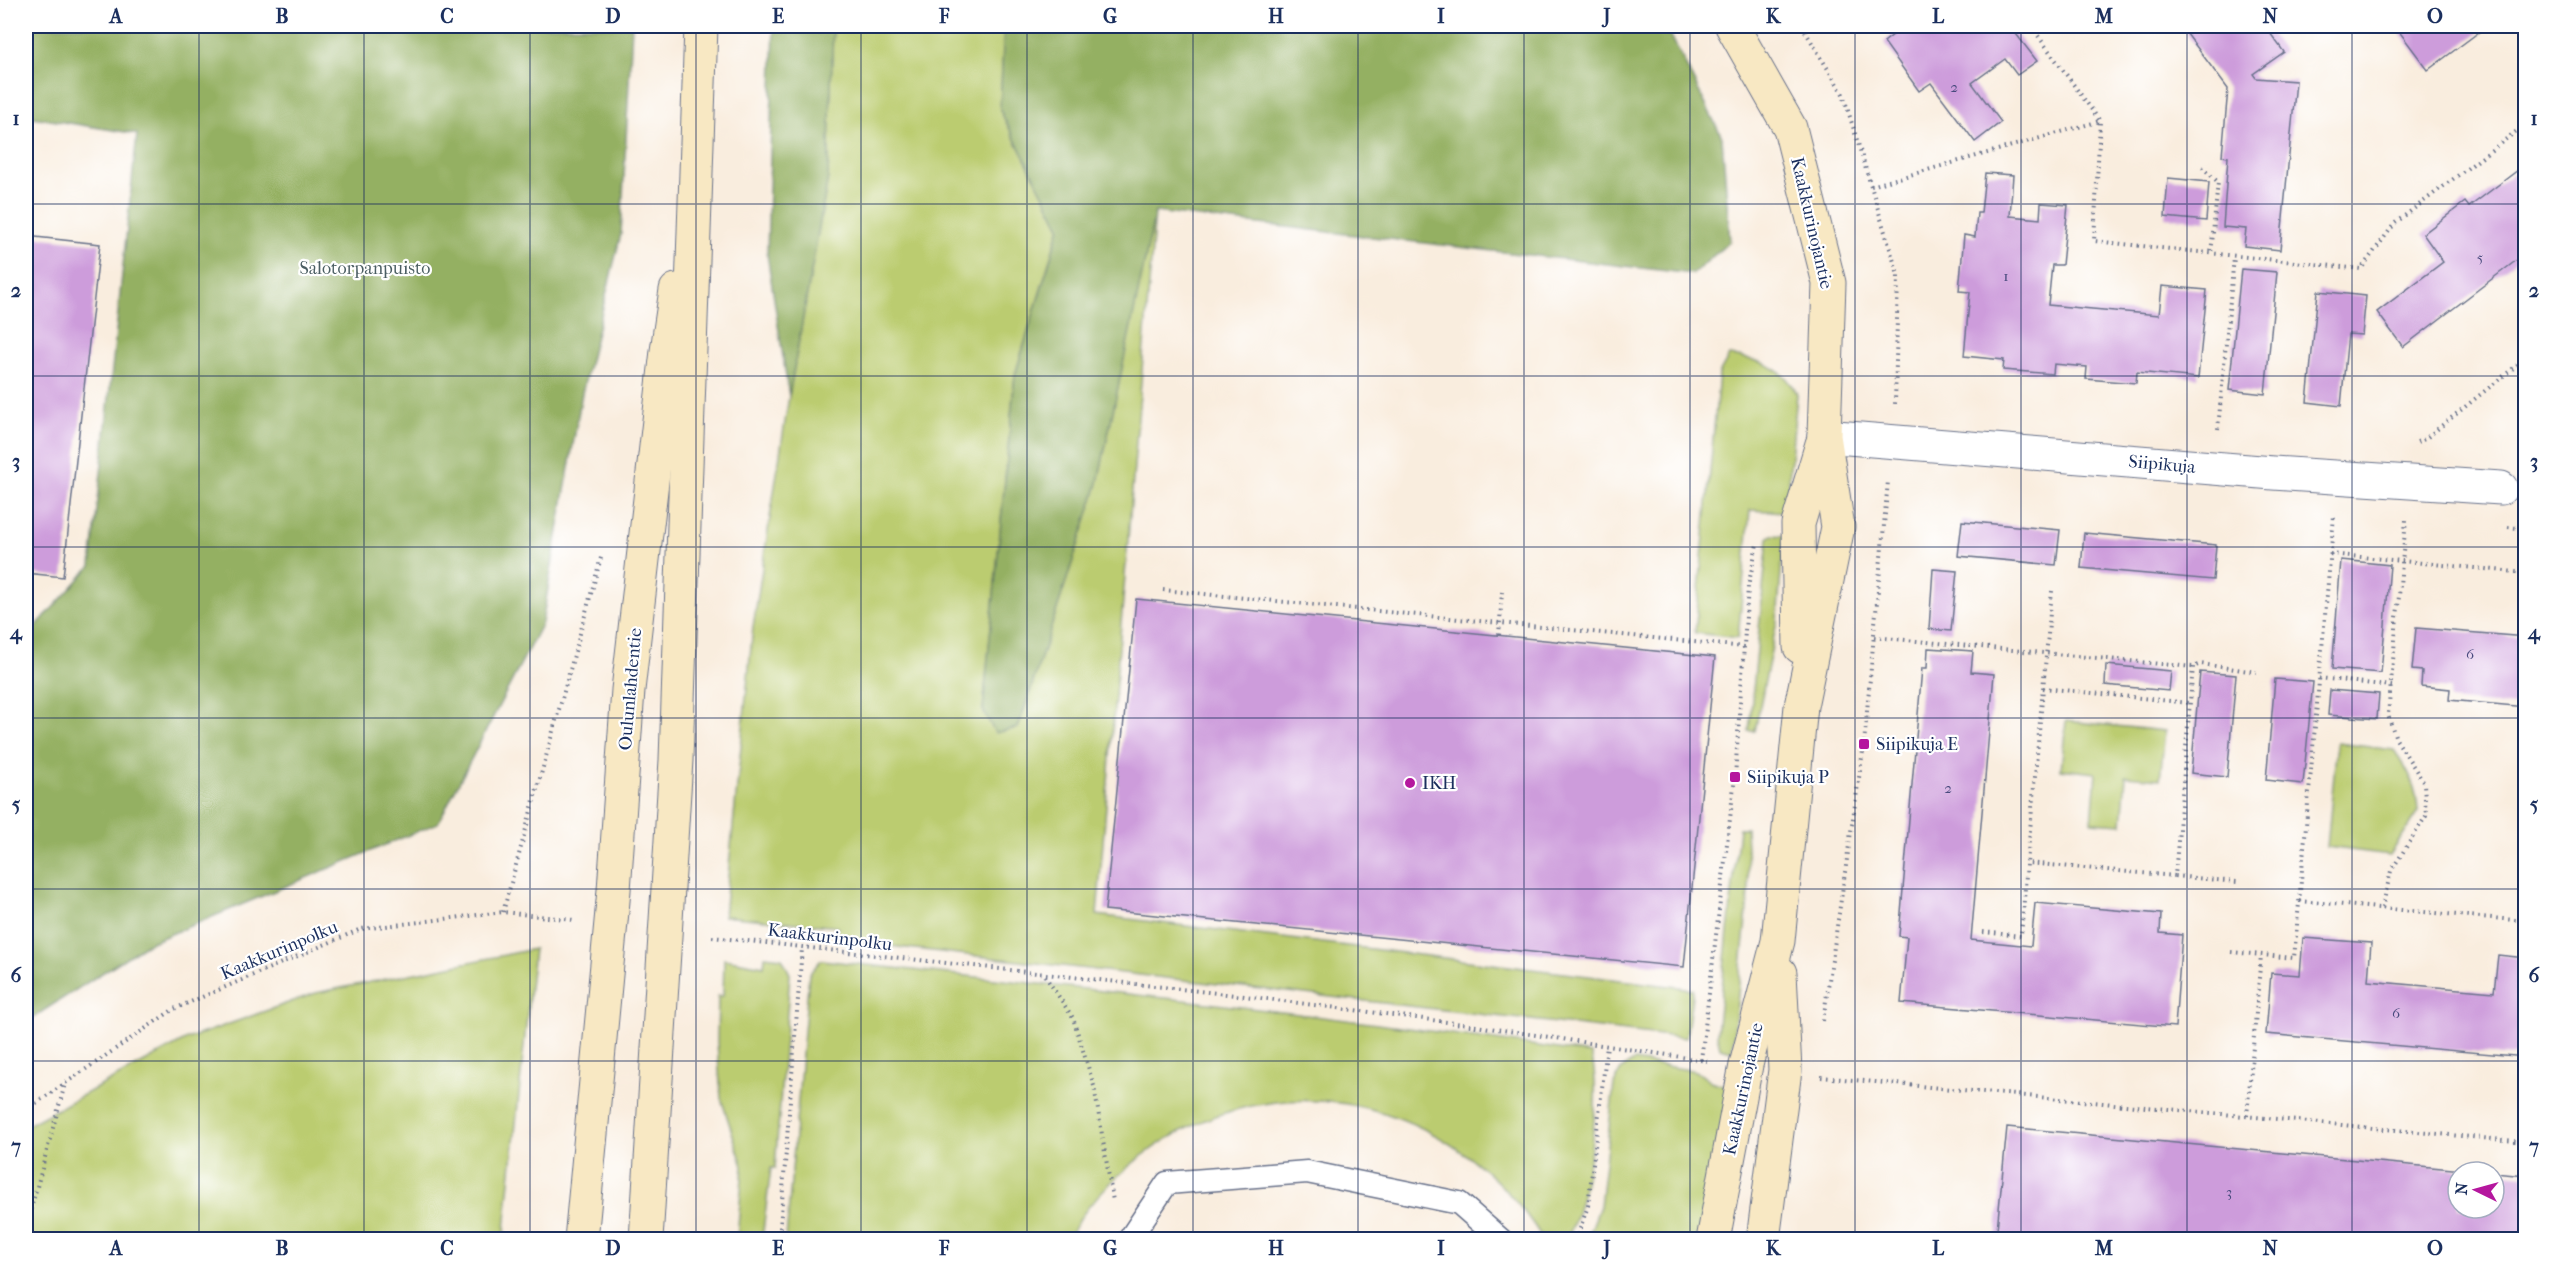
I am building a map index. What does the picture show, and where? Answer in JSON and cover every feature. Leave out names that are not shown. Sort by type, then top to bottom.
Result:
[{"type":"main road","name":"Oulunlahdentie","points":[[646,1239],[676,760],[699,140],[701,26]]},
{"type":"main road","name":"Kaakkurinojantie","points":[[1713,1239],[1746,1065],[1778,940],[1802,706],[1838,527],[1824,436],[1829,283],[1790,128],[1732,26]]},
{"type":"main road","name":"Oulunlahdentie","points":[[581,1239],[614,890],[628,690],[667,351],[699,140]]},
{"type":"main road","name":"Kaakkurinojantie","points":[[1802,706],[1798,524],[1824,436]]},
{"type":"main road","name":"Kaakkurinojantie","points":[[1763,1239],[1785,1070],[1778,940]]},
{"type":"street","name":"Siipikuja","points":[[1824,436],[2261,472],[2501,488]]},
{"type":"lane","points":[[1128,1239],[1167,1183],[1307,1172],[1459,1203],[1501,1239]]},
{"type":"path","points":[[2031,26],[2100,121],[2094,241],[2361,269],[2395,223],[2526,124]]},
{"type":"path","points":[[1871,186],[2100,121]]},
{"type":"path","points":[[2202,167],[2218,182],[2211,254]]},
{"type":"path","points":[[2217,436],[2234,257]]},
{"type":"path","points":[[2415,442],[2425,439],[2526,358]]},
{"type":"path","points":[[1896,404],[1908,405]]},
{"type":"path","points":[[2231,952],[2294,958],[2334,514]]},
{"type":"path","points":[[2382,908],[2391,871],[2426,816],[2424,783],[2396,739],[2388,715],[2406,519]]},
{"type":"path","points":[[1701,1060],[1736,777],[1748,588],[1761,522],[1798,524]]},
{"type":"path","points":[[1838,527],[1883,530]]},
{"type":"path","points":[[504,912],[604,549]]},
{"type":"path","points":[[2330,554],[2526,573]]},
{"type":"path","points":[[1163,590],[1745,647]]},
{"type":"path","points":[[1983,932],[2021,936],[2052,591]]},
{"type":"path","points":[[1498,635],[1502,592]]},
{"type":"path","points":[[1874,637],[2193,667],[2201,664],[2256,672]]},
{"type":"path","points":[[2175,876],[2193,667]]},
{"type":"path","points":[[2319,678],[2392,686]]},
{"type":"path","points":[[2043,688],[2190,703]]},
{"type":"path","points":[[2027,863],[2237,882]]},
{"type":"path","points":[[2299,901],[2526,921]]},
{"type":"path","name":"Kaakkurinpolku","points":[[26,1110],[174,1009],[361,929],[504,912],[575,920]]},
{"type":"path","name":"Kaakkurinpolku","points":[[712,937],[945,964]]},
{"type":"path","points":[[779,1239],[802,948]]},
{"type":"path","points":[[2247,1116],[2261,955]]},
{"type":"path","points":[[1045,975],[1073,1018],[1094,1086],[1115,1212]]},
{"type":"path","points":[[1576,1239],[1588,1206],[1607,1046]]},
{"type":"path","points":[[26,1227],[65,1083]]},
{"type":"green space","name":"Salotorpanpuisto","points":[[26,26],[632,26],[621,234],[582,393],[542,623],[438,823],[147,944],[26,1022],[26,637],[91,566],[137,134],[26,116]]},
{"type":"green space","points":[[774,26],[833,26],[828,177],[789,396],[767,254]]},
{"type":"green space","points":[[833,26],[1004,26],[1000,110],[1060,227],[1015,375],[983,710],[995,732],[1018,728],[1097,487],[1155,212],[1097,915],[1693,989],[1686,1038],[837,940],[838,927],[724,916],[753,627],[789,396],[828,177]]},
{"type":"green space","points":[[1004,26],[1666,26],[1722,137],[1730,241],[1693,274],[1155,212],[1097,487],[1018,728],[995,733],[983,710],[1015,375],[1060,227],[1000,110]]},
{"type":"green space","points":[[1729,356],[1750,359],[1777,370],[1792,384],[1797,394],[1786,512],[1750,510],[1738,638],[1695,633],[1719,374]]},
{"type":"green space","points":[[1772,535],[1784,536],[1777,621],[1755,731],[1749,731],[1768,538]]},
{"type":"green space","points":[[2066,721],[2165,731],[2160,779],[2126,776],[2122,824],[2092,822],[2096,773],[2061,769]]},
{"type":"green space","points":[[2337,743],[2394,750],[2407,772],[2414,787],[2418,812],[2390,855],[2327,847]]},
{"type":"green space","points":[[1739,828],[1746,828],[1749,891],[1732,1051],[1720,1048],[1717,1034]]},
{"type":"green space","points":[[534,949],[504,1239],[26,1239],[26,1126],[187,1039],[316,993]]},
{"type":"green space","points":[[765,956],[782,958],[790,974],[775,1168],[771,1168],[762,1239],[737,1239],[743,1166],[721,1098],[717,1042],[718,996],[723,996],[724,959],[764,966]]},
{"type":"green space","points":[[821,960],[1303,1015],[1591,1054],[1594,1073],[1594,1121],[1587,1175],[1574,1222],[1567,1239],[1543,1239],[1506,1191],[1463,1153],[1414,1124],[1361,1107],[1306,1101],[1250,1106],[1195,1125],[1142,1156],[1120,1174],[1082,1215],[1068,1239],[786,1239],[809,974]]},
{"type":"green space","points":[[1634,1061],[1696,1071],[1710,1081],[1730,1087],[1700,1239],[1587,1240],[1600,1206],[1614,1084],[1621,1069]]},
{"type":"building","points":[[1888,26],[2010,26],[2037,61],[2017,75],[2005,59],[1972,83],[2001,122],[1975,142],[1931,83],[1919,91],[1884,42],[1894,34]]},
{"type":"building","points":[[2181,26],[2265,26],[2284,52],[2253,74],[2256,78],[2296,81],[2280,250],[2244,246],[2246,229],[2223,227],[2228,157],[2222,156],[2228,89]]},
{"type":"building","points":[[2404,26],[2487,26],[2428,70],[2398,30]]},
{"type":"building","points":[[2526,164],[2526,253],[2403,347],[2377,312],[2443,262],[2423,234],[2465,202],[2469,207]]},
{"type":"building","points":[[1985,173],[2013,175],[2010,216],[2040,219],[2041,203],[2068,205],[2062,265],[2052,265],[2048,305],[2159,315],[2162,286],[2207,290],[2198,378],[2137,372],[2136,383],[2086,379],[2087,367],[2054,364],[2053,374],[2003,370],[2004,360],[1964,356],[1970,292],[1959,291],[1964,235],[1975,237],[1977,213],[1981,213]]},
{"type":"building","points":[[2168,178],[2209,182],[2206,221],[2165,217]]},
{"type":"building","points":[[26,236],[100,244],[63,577],[26,573]]},
{"type":"building","points":[[2241,269],[2277,272],[2265,394],[2229,390]]},
{"type":"building","points":[[2318,291],[2366,296],[2362,335],[2348,334],[2341,406],[2307,402]]},
{"type":"building","points":[[1962,521],[2060,530],[2056,565],[1958,556]]},
{"type":"building","points":[[2084,533],[2216,545],[2213,580],[2081,568]]},
{"type":"building","points":[[2341,560],[2390,565],[2381,673],[2332,669]]},
{"type":"building","points":[[1933,569],[1957,571],[1951,631],[1929,629]]},
{"type":"building","name":"IKH","points":[[1136,599],[1715,657],[1684,967],[1105,910]]},
{"type":"building","points":[[2416,628],[2526,637],[2526,707],[2449,700],[2450,689],[2421,686],[2422,671],[2412,670]]},
{"type":"building","points":[[1928,648],[1973,651],[1971,672],[1994,674],[1971,940],[2031,946],[2035,903],[2161,914],[2160,933],[2182,935],[2175,1027],[1901,1003],[1907,937],[1899,936],[1922,668],[1927,668]]},
{"type":"building","points":[[2106,665],[2171,671],[2169,691],[2105,685]]},
{"type":"building","points":[[2200,672],[2236,675],[2227,777],[2191,773]]},
{"type":"building","points":[[2275,679],[2313,682],[2303,784],[2266,780]]},
{"type":"building","points":[[2330,690],[2379,694],[2377,719],[2328,715]]},
{"type":"building","points":[[2303,938],[2371,943],[2368,981],[2494,992],[2498,955],[2526,958],[2526,1057],[2266,1034],[2271,973],[2300,975]]},
{"type":"building","points":[[2007,1127],[2446,1168],[2446,1220],[2506,1220],[2506,1174],[2526,1176],[2526,1240],[1996,1240]]},
{"type":"place","name":"Siipikuja E","points":[[1864,744]]},
{"type":"place","name":"Siipikuja P","points":[[1735,777]]},
{"type":"place","name":"IKH","points":[[1410,783]]}]
